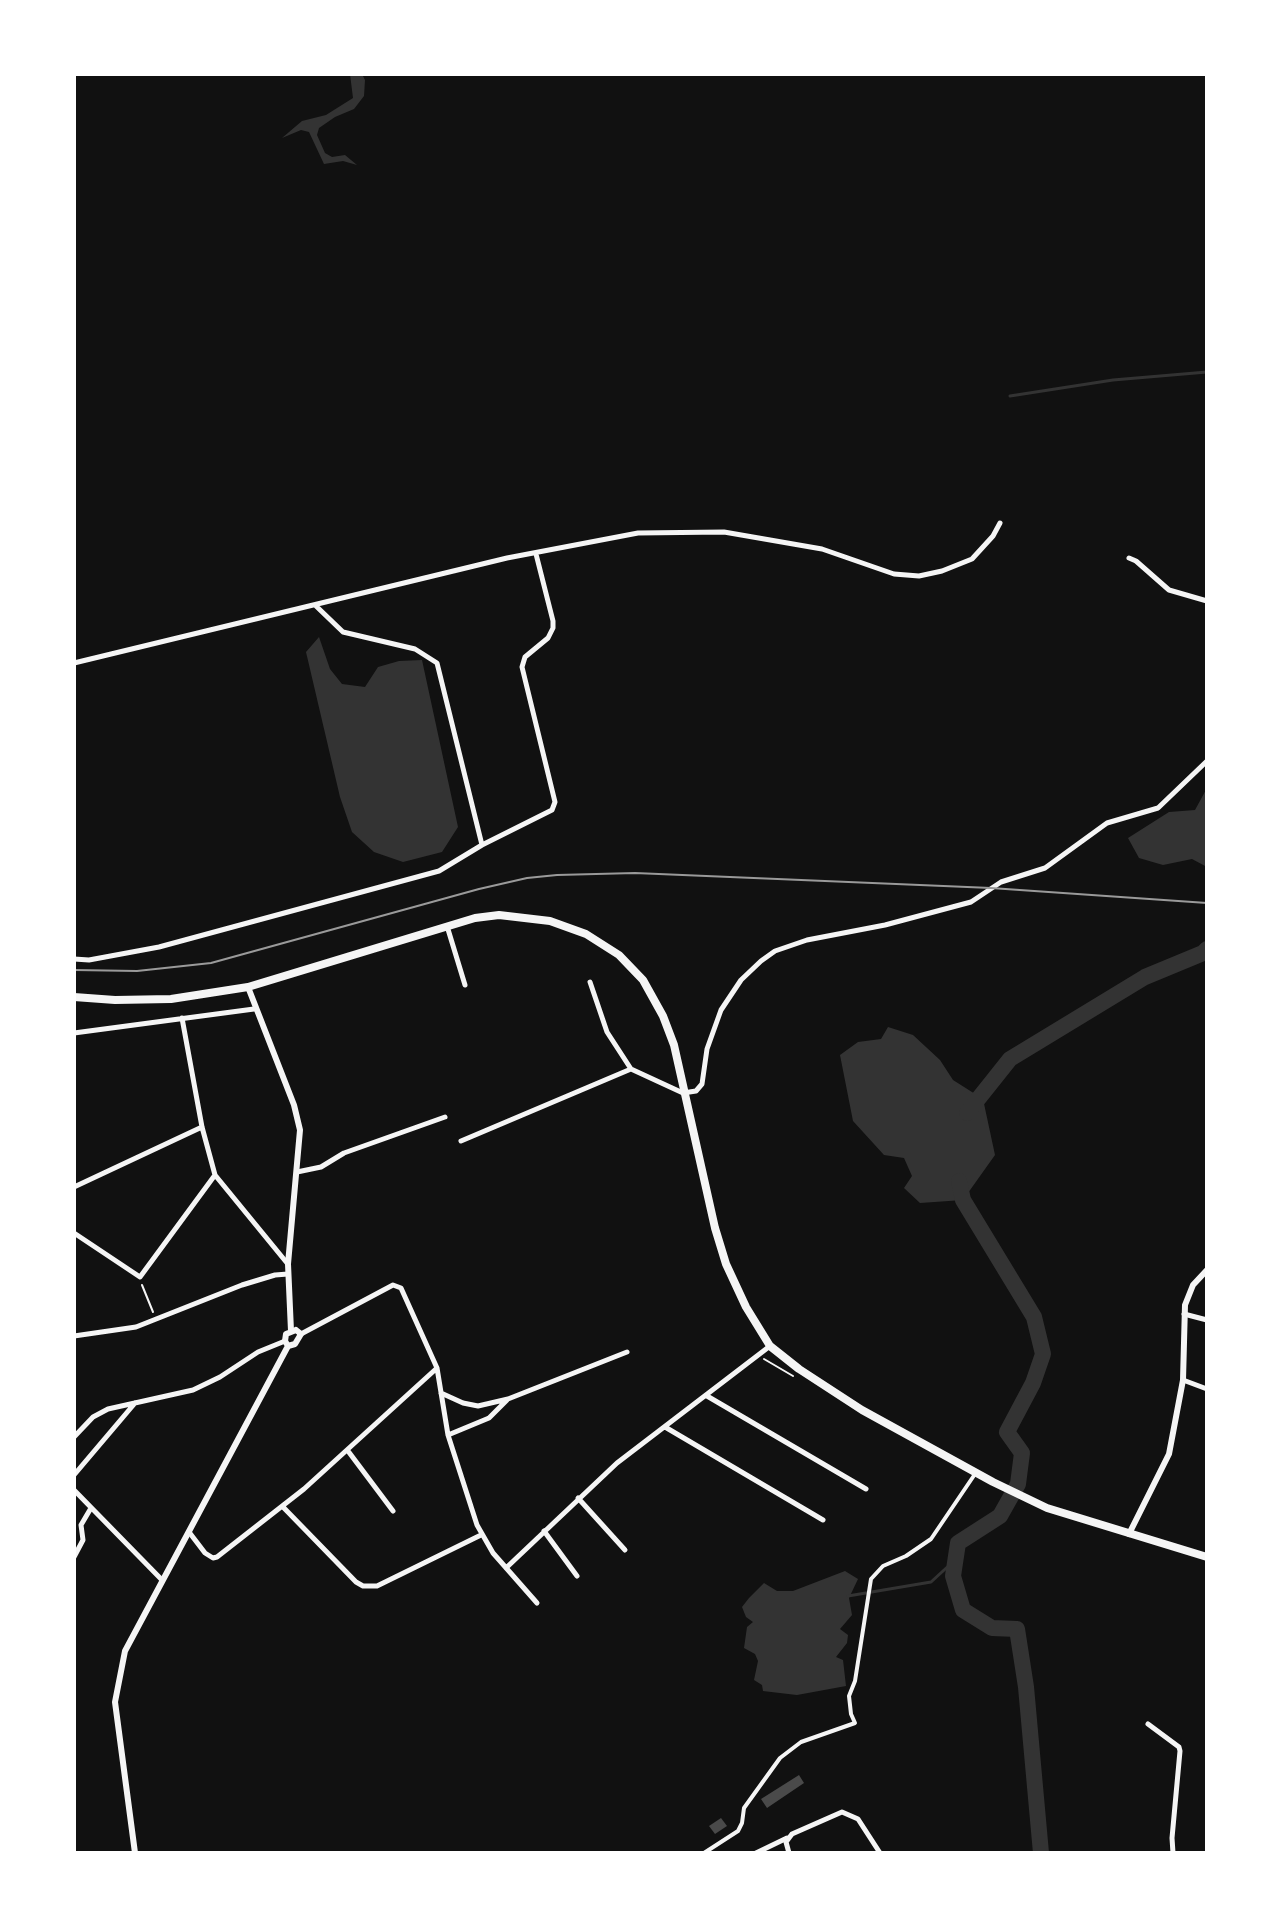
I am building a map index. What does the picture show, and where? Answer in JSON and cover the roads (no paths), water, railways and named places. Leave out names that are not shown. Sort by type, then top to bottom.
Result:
[{"type":"main road","points":[[74,997],[171,999],[248,987],[447,926],[499,915],[550,921],[586,934],[619,955],[643,980],[663,1016],[674,1045],[726,1264],[746,1307],[770,1346],[817,1382],[975,1473],[1028,1499],[1047,1508],[1207,1557]]},
{"type":"street","points":[[74,663],[493,562],[638,533],[724,532],[822,549],[894,574],[919,576],[972,559],[993,536],[1000,523]]},
{"type":"street","points":[[74,959],[89,960],[159,947],[426,875],[552,810],[555,802],[522,667],[525,657],[548,638],[553,628],[536,554]]},
{"type":"street","points":[[1129,558],[1169,590],[1207,601]]},
{"type":"street","points":[[316,606],[343,632],[415,649],[437,663],[482,845]]},
{"type":"street","points":[[590,982],[607,1032],[631,1069],[683,1093],[696,1091],[701,1087],[712,1031],[731,993],[761,961],[775,951],[807,940],[885,925],[971,902],[1001,882],[1045,868],[1107,823],[1158,808],[1207,761]]},
{"type":"street","points":[[447,926],[465,985]]},
{"type":"street","points":[[248,987],[298,1118],[300,1140],[288,1264],[291,1331]]},
{"type":"street","points":[[74,1033],[254,1009]]},
{"type":"street","points":[[182,1018],[202,1127],[215,1175],[288,1264]]},
{"type":"street","points":[[461,1141],[631,1069]]},
{"type":"street","points":[[297,1172],[321,1167],[344,1153],[445,1117]]},
{"type":"street","points":[[74,1187],[202,1127]]},
{"type":"street","points":[[74,1233],[140,1277],[215,1175]]},
{"type":"street","points":[[1129,1534],[1169,1454],[1183,1380],[1184,1314],[1188,1295],[1207,1270]]},
{"type":"street","points":[[74,1336],[111,1332],[156,1321],[242,1285],[288,1274]]},
{"type":"street","points":[[74,1437],[93,1417],[108,1409],[193,1390],[220,1377],[258,1352],[286,1343],[295,1344],[301,1334],[397,1285],[437,1368],[448,1435],[481,1535],[537,1603]]},
{"type":"street","points":[[1184,1314],[1207,1320]]},
{"type":"street","points":[[135,1853],[115,1702],[125,1651],[286,1343],[286,1334],[291,1331],[301,1334]]},
{"type":"street","points":[[506,1568],[617,1463],[770,1346]]},
{"type":"street","points":[[441,1393],[478,1406],[508,1399],[627,1352]]},
{"type":"street","points":[[189,1532],[205,1553],[217,1557],[283,1506],[437,1368]]},
{"type":"street","points":[[1183,1380],[1207,1389]]},
{"type":"street","points":[[707,1396],[866,1489]]},
{"type":"street","points":[[448,1435],[489,1418],[508,1399]]},
{"type":"street","points":[[74,1475],[135,1402]]},
{"type":"street","points":[[665,1427],[823,1520]]},
{"type":"street","points":[[347,1451],[393,1511]]},
{"type":"street","points":[[704,1853],[738,1831],[744,1808],[780,1758],[801,1742],[855,1723],[849,1696],[855,1681],[869,1587],[876,1571],[931,1539],[975,1473]]},
{"type":"street","points":[[74,1490],[162,1580]]},
{"type":"street","points":[[578,1498],[625,1550]]},
{"type":"street","points":[[283,1506],[363,1586],[377,1586],[481,1535]]},
{"type":"street","points":[[74,1557],[83,1540],[81,1525],[91,1508]]},
{"type":"street","points":[[544,1531],[577,1576]]},
{"type":"street","points":[[1148,1724],[1179,1747],[1180,1751],[1173,1853]]},
{"type":"street","points":[[756,1853],[833,1814],[846,1812],[858,1819],[880,1853]]},
{"type":"street","points":[[787,1838],[789,1853]]},
{"type":"waterway","points":[[1010,396],[1113,380],[1207,372]]},
{"type":"waterway","points":[[967,1113],[1010,1059],[1145,977],[1207,949]]},
{"type":"waterway","points":[[959,1181],[963,1200],[1034,1317],[1043,1354],[1033,1383],[1007,1432],[1022,1453],[1018,1484],[1000,1516],[958,1543],[953,1576],[963,1610],[992,1628],[1017,1629],[1026,1687],[1041,1853]]},
{"type":"waterway","points":[[848,1596],[931,1582],[955,1560]]},
{"type":"tram line","points":[[74,970],[137,971],[211,963],[479,889],[557,875],[635,873],[991,888],[1207,903]]}]
